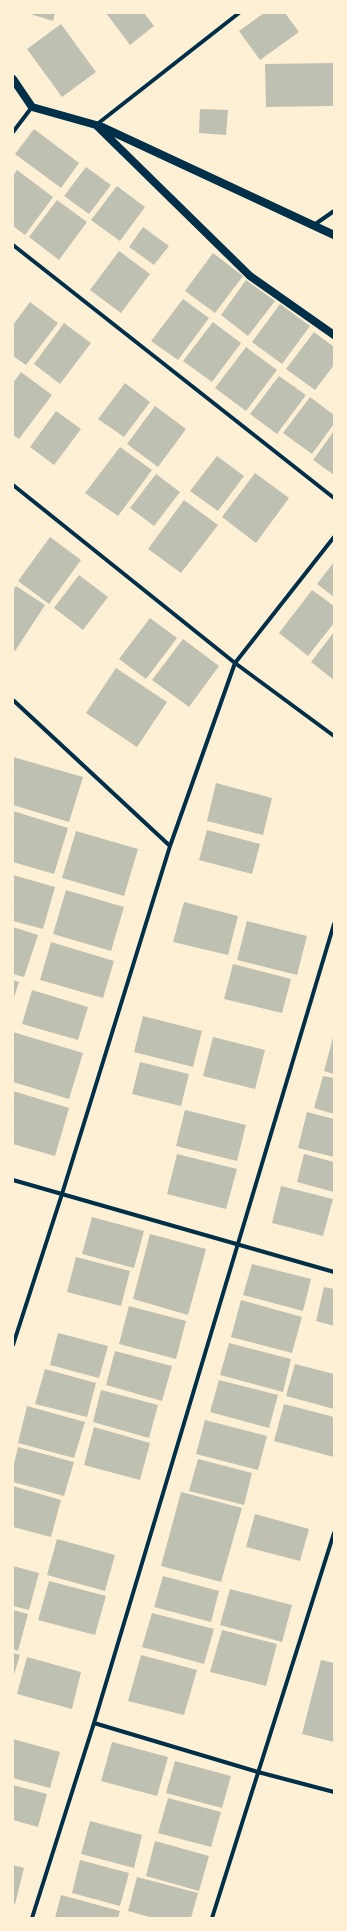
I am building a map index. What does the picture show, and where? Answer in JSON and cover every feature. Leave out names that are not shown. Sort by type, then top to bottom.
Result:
[{"type":"main road","points":[[13,79],[32,107],[96,125],[334,235]]},
{"type":"main road","points":[[96,125],[250,276],[334,335]]},
{"type":"street","points":[[96,125],[239,13]]},
{"type":"street","points":[[13,132],[32,107]]},
{"type":"street","points":[[314,226],[334,212]]},
{"type":"street","points":[[13,245],[334,498]]},
{"type":"street","points":[[13,485],[236,663],[334,736]]},
{"type":"street","points":[[13,1345],[62,1194],[170,846],[236,663],[334,537]]},
{"type":"street","points":[[13,700],[170,846]]},
{"type":"street","points":[[32,1918],[94,1723],[334,924]]},
{"type":"street","points":[[13,1180],[334,1272]]},
{"type":"street","points":[[212,1918],[334,1534]]},
{"type":"street","points":[[94,1723],[258,1772],[334,1792]]},
{"type":"building","points":[[27,13],[55,13],[53,21]]},
{"type":"building","points":[[106,13],[144,13],[154,26],[130,45]]},
{"type":"building","points":[[264,13],[285,13],[299,32],[260,60],[239,31]]},
{"type":"building","points":[[61,24],[96,72],[62,97],[27,49]]},
{"type":"building","points":[[334,63],[334,106],[266,107],[265,64]]},
{"type":"building","points":[[200,109],[228,110],[226,135],[199,133]]},
{"type":"building","points":[[34,129],[79,163],[61,188],[15,154]]},
{"type":"building","points":[[86,167],[111,185],[89,214],[64,196]]},
{"type":"building","points":[[17,170],[53,197],[25,235],[13,226],[13,176]]},
{"type":"building","points":[[117,186],[145,207],[120,241],[91,220]]},
{"type":"building","points":[[57,200],[87,222],[59,260],[29,237]]},
{"type":"building","points":[[143,227],[169,246],[154,265],[129,247]]},
{"type":"building","points":[[119,251],[150,274],[121,313],[90,290]]},
{"type":"building","points":[[213,253],[243,276],[215,313],[185,291]]},
{"type":"building","points":[[246,280],[275,301],[248,336],[221,315]]},
{"type":"building","points":[[183,299],[209,318],[178,360],[151,341]]},
{"type":"building","points":[[30,302],[58,323],[26,365],[13,356],[13,325]]},
{"type":"building","points":[[280,304],[310,326],[282,364],[252,342]]},
{"type":"building","points":[[213,322],[241,343],[212,382],[183,361]]},
{"type":"building","points":[[64,323],[91,343],[60,384],[34,364]]},
{"type":"building","points":[[314,332],[334,347],[334,365],[315,390],[286,369]]},
{"type":"building","points":[[246,347],[277,370],[246,411],[215,388]]},
{"type":"building","points":[[21,372],[52,395],[19,439],[13,435],[13,383]]},
{"type":"building","points":[[279,376],[306,395],[277,434],[250,414]]},
{"type":"building","points":[[125,383],[150,402],[124,437],[98,419]]},
{"type":"building","points":[[310,397],[334,415],[334,424],[312,454],[283,433]]},
{"type":"building","points":[[155,406],[186,429],[158,467],[127,444]]},
{"type":"building","points":[[56,411],[81,429],[54,465],[30,447]]},
{"type":"building","points":[[334,431],[334,475],[313,460]]},
{"type":"building","points":[[120,447],[152,470],[118,516],[85,493]]},
{"type":"building","points":[[217,456],[244,476],[218,511],[190,491]]},
{"type":"building","points":[[255,473],[289,498],[256,543],[222,517]]},
{"type":"building","points":[[156,474],[180,492],[154,526],[130,508]]},
{"type":"building","points":[[184,500],[218,525],[181,573],[148,549]]},
{"type":"building","points":[[50,537],[81,560],[49,604],[18,581]]},
{"type":"building","points":[[334,562],[334,597],[317,584]]},
{"type":"building","points":[[79,575],[108,597],[83,630],[54,608]]},
{"type":"building","points":[[16,586],[45,605],[15,651],[13,650],[13,590]]},
{"type":"building","points":[[312,590],[334,606],[334,623],[308,656],[279,633]]},
{"type":"building","points":[[150,618],[177,638],[146,679],[119,659]]},
{"type":"building","points":[[334,632],[334,680],[311,662]]},
{"type":"building","points":[[183,639],[219,666],[189,707],[152,680]]},
{"type":"building","points":[[116,668],[167,702],[137,747],[86,713]]},
{"type":"building","points":[[13,757],[83,777],[69,822],[13,805]]},
{"type":"building","points":[[216,783],[272,798],[263,835],[207,821]]},
{"type":"building","points":[[13,811],[68,828],[54,874],[13,862]]},
{"type":"building","points":[[207,830],[260,844],[252,874],[199,860]]},
{"type":"building","points":[[76,831],[138,849],[124,896],[62,878]]},
{"type":"building","points":[[13,875],[55,887],[43,929],[13,921]]},
{"type":"building","points":[[66,890],[124,907],[111,951],[53,934]]},
{"type":"building","points":[[184,902],[238,916],[228,955],[173,942]]},
{"type":"building","points":[[247,921],[307,936],[297,975],[237,960]]},
{"type":"building","points":[[13,927],[38,935],[24,977],[13,974]]},
{"type":"building","points":[[51,942],[114,961],[103,998],[40,980]]},
{"type":"building","points":[[233,964],[291,979],[282,1013],[224,999]]},
{"type":"building","points":[[13,980],[19,982],[13,1001]]},
{"type":"building","points":[[32,990],[88,1007],[78,1040],[22,1024]]},
{"type":"building","points":[[143,1016],[202,1031],[193,1067],[134,1052]]},
{"type":"building","points":[[13,1032],[83,1053],[69,1099],[13,1082]]},
{"type":"building","points":[[334,1034],[334,1074],[324,1071]]},
{"type":"building","points":[[213,1037],[265,1050],[255,1089],[203,1076]]},
{"type":"building","points":[[140,1062],[189,1074],[181,1106],[132,1094]]},
{"type":"building","points":[[323,1076],[334,1078],[334,1114],[314,1108]]},
{"type":"building","points":[[13,1091],[69,1108],[55,1156],[13,1144]]},
{"type":"building","points":[[185,1110],[246,1125],[237,1161],[176,1146]]},
{"type":"building","points":[[307,1112],[334,1119],[334,1157],[298,1148]]},
{"type":"building","points":[[177,1154],[237,1169],[226,1209],[167,1194]]},
{"type":"building","points":[[304,1154],[334,1162],[334,1192],[297,1182]]},
{"type":"building","points":[[281,1186],[333,1199],[323,1236],[272,1223]]},
{"type":"building","points":[[92,1217],[144,1231],[134,1268],[82,1254]]},
{"type":"building","points":[[150,1234],[206,1249],[188,1315],[133,1299]]},
{"type":"building","points":[[76,1257],[130,1271],[121,1306],[67,1292]]},
{"type":"building","points":[[252,1264],[311,1279],[303,1311],[243,1295]]},
{"type":"building","points":[[324,1287],[334,1289],[334,1326],[316,1321]]},
{"type":"building","points":[[241,1300],[302,1317],[292,1353],[231,1337]]},
{"type":"building","points":[[129,1306],[186,1321],[176,1359],[119,1344]]},
{"type":"building","points":[[58,1333],[108,1346],[99,1378],[50,1365]]},
{"type":"building","points":[[229,1343],[291,1359],[283,1392],[220,1375]]},
{"type":"building","points":[[115,1351],[172,1366],[162,1401],[106,1385]]},
{"type":"building","points":[[295,1364],[334,1374],[334,1409],[286,1396]]},
{"type":"building","points":[[45,1369],[96,1383],[87,1417],[35,1404]]},
{"type":"building","points":[[219,1380],[278,1395],[269,1428],[210,1412]]},
{"type":"building","points":[[101,1390],[158,1405],[149,1438],[93,1422]]},
{"type":"building","points":[[284,1404],[334,1417],[334,1457],[274,1441]]},
{"type":"building","points":[[27,1406],[85,1422],[74,1458],[18,1443]]},
{"type":"building","points":[[205,1420],[267,1436],[258,1470],[196,1454]]},
{"type":"building","points":[[94,1427],[150,1443],[140,1480],[84,1465]]},
{"type":"building","points":[[18,1447],[74,1462],[64,1496],[13,1482],[13,1468]]},
{"type":"building","points":[[198,1459],[252,1473],[244,1505],[189,1491]]},
{"type":"building","points":[[13,1486],[61,1500],[51,1537],[13,1527]]},
{"type":"building","points":[[181,1492],[242,1508],[221,1582],[161,1566]]},
{"type":"building","points":[[255,1514],[309,1529],[300,1561],[246,1547]]},
{"type":"building","points":[[57,1539],[115,1555],[105,1591],[47,1575]]},
{"type":"building","points":[[13,1566],[39,1573],[29,1610],[13,1606]]},
{"type":"building","points":[[163,1576],[219,1591],[211,1622],[154,1607]]},
{"type":"building","points":[[49,1581],[106,1596],[95,1635],[38,1620]]},
{"type":"building","points":[[230,1589],[292,1605],[282,1642],[220,1625]]},
{"type":"building","points":[[13,1610],[28,1614],[18,1651],[13,1649]]},
{"type":"building","points":[[152,1613],[214,1629],[204,1664],[142,1647]]},
{"type":"building","points":[[222,1630],[277,1644],[266,1686],[210,1672]]},
{"type":"building","points":[[13,1653],[20,1655],[13,1678]]},
{"type":"building","points":[[141,1655],[197,1670],[184,1715],[128,1701]]},
{"type":"building","points":[[27,1657],[81,1672],[72,1709],[17,1694]]},
{"type":"building","points":[[321,1660],[334,1663],[334,1742],[302,1734]]},
{"type":"building","points":[[13,1739],[60,1752],[50,1788],[13,1778]]},
{"type":"building","points":[[112,1742],[168,1757],[157,1796],[101,1781]]},
{"type":"building","points":[[175,1761],[231,1776],[222,1808],[166,1793]]},
{"type":"building","points":[[13,1785],[47,1794],[38,1827],[13,1820]]},
{"type":"building","points":[[168,1798],[221,1812],[211,1847],[158,1833]]},
{"type":"building","points":[[90,1821],[142,1835],[134,1868],[81,1854]]},
{"type":"building","points":[[155,1841],[209,1856],[199,1891],[146,1876]]},
{"type":"building","points":[[80,1860],[129,1873],[120,1906],[72,1893]]},
{"type":"building","points":[[13,1865],[24,1868],[15,1904],[13,1904]]},
{"type":"building","points":[[137,1877],[198,1893],[191,1918],[153,1918],[128,1911]]},
{"type":"building","points":[[61,1895],[120,1911],[118,1918],[55,1918]]}]
